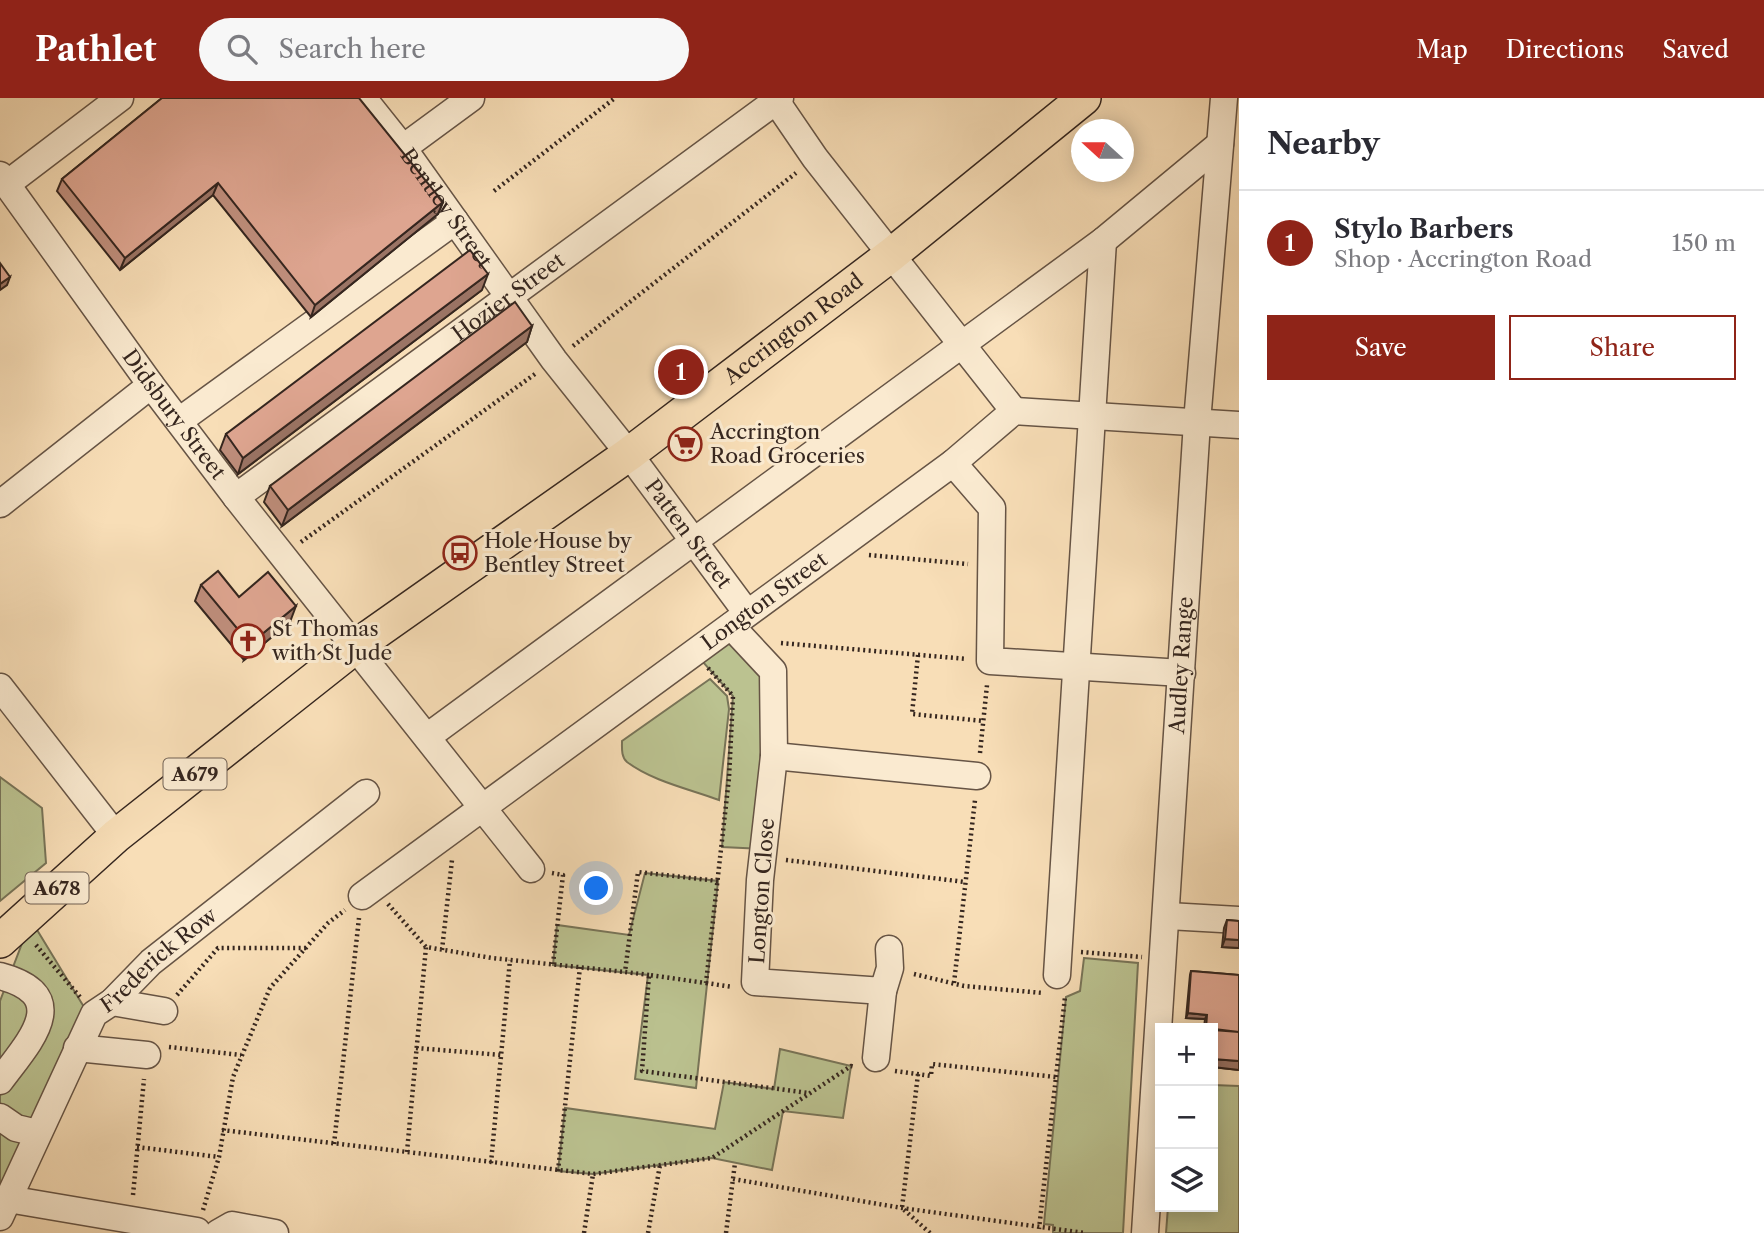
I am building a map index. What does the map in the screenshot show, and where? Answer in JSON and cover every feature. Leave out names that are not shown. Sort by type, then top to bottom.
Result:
[{"type":"main road","name":"Accrington Road","points":[[9,932],[116,836],[355,647],[629,454],[891,255],[1084,98]]},
{"type":"street","points":[[3,180],[120,98]]},
{"type":"street","name":"Bentley Street","points":[[363,98],[403,148],[554,360],[629,454]]},
{"type":"street","points":[[403,148],[471,98]]},
{"type":"street","name":"Audley Range","points":[[1146,1233],[1197,422],[1224,98]]},
{"type":"street","points":[[777,99],[814,158],[1014,411],[1239,425]]},
{"type":"street","name":"Hozier Street","points":[[236,497],[777,99]]},
{"type":"street","points":[[427,737],[1103,241],[1220,144]]},
{"type":"street","name":"Didsbury Street","points":[[3,180],[151,385],[236,497],[531,869]]},
{"type":"street","points":[[179,421],[455,221]]},
{"type":"street","points":[[1060,974],[1103,241]]},
{"type":"street","points":[[0,504],[151,385]]},
{"type":"street","name":"Longton Street","points":[[368,892],[695,653],[741,626],[831,551],[953,463],[1014,411]]},
{"type":"street","name":"Patten Street","points":[[629,454],[692,541],[741,626]]},
{"type":"street","points":[[953,463],[992,508],[990,661],[1182,673]]},
{"type":"street","name":"Longton Close","points":[[741,626],[773,671],[774,756],[763,857],[755,982],[887,969]]},
{"type":"street","points":[[0,687],[116,836]]},
{"type":"street","points":[[774,756],[977,776]]},
{"type":"street","name":"Frederick Row","points":[[4,1208],[77,1048],[103,1008],[151,962],[366,793]]},
{"type":"street","points":[[1168,916],[1239,920]]},
{"type":"street","points":[[875,1065],[887,969]]},
{"type":"street","points":[[0,976],[21,981],[38,999],[42,1011],[40,1024],[0,1082]]},
{"type":"street","points":[[103,1008],[164,1010]]},
{"type":"street","points":[[77,1048],[147,1055]]},
{"type":"street","points":[[0,1116],[16,1128],[37,1133]]},
{"type":"street","points":[[4,1208],[202,1220],[275,1233]]},
{"type":"path","points":[[494,191],[615,98]]},
{"type":"path","points":[[283,555],[554,360],[814,158]]},
{"type":"path","points":[[831,551],[993,566]]},
{"type":"path","points":[[741,626],[918,655],[990,661],[954,984]]},
{"type":"path","points":[[368,892],[426,947],[706,984],[729,778],[733,696],[695,653]]},
{"type":"path","points":[[918,655],[912,713],[984,721]]},
{"type":"path","points":[[442,950],[456,829]]},
{"type":"path","points":[[763,857],[965,882]]},
{"type":"path","points":[[531,869],[563,875],[553,965]]},
{"type":"path","points":[[625,972],[638,872],[718,881]]},
{"type":"path","points":[[202,1220],[241,1055],[270,988],[328,923],[368,892]]},
{"type":"path","points":[[334,1144],[368,892]]},
{"type":"path","points":[[9,932],[103,1008]]},
{"type":"path","points":[[164,1010],[218,947],[306,948]]},
{"type":"path","points":[[407,1153],[426,947]]},
{"type":"path","points":[[887,969],[954,984],[1060,974],[1164,958]]},
{"type":"path","points":[[491,1163],[510,960]]},
{"type":"path","points":[[558,1171],[580,967]]},
{"type":"path","points":[[1038,1228],[1056,1077],[1060,974]]},
{"type":"path","points":[[649,975],[642,1071],[809,1093]]},
{"type":"path","points":[[132,1202],[147,1055],[161,1046],[241,1055]]},
{"type":"path","points":[[416,1048],[501,1055]]},
{"type":"path","points":[[222,1130],[593,1174],[712,1158],[852,1066],[875,1065],[931,1076],[932,1064],[1056,1077]]},
{"type":"path","points":[[902,1208],[918,1074]]},
{"type":"path","points":[[138,1147],[219,1157]]},
{"type":"path","points":[[726,1233],[735,1163]]},
{"type":"path","points":[[648,1233],[660,1165]]},
{"type":"path","points":[[584,1233],[593,1174]]},
{"type":"path","points":[[733,1179],[1050,1231],[1084,1233]]},
{"type":"path","points":[[902,1208],[930,1233]]},
{"type":"green space","points":[[731,626],[773,671],[764,849],[722,847],[733,696],[695,653]]},
{"type":"green space","points":[[710,679],[727,696],[729,709],[719,800],[637,769],[624,758],[622,749],[622,741]]},
{"type":"green space","points":[[0,777],[42,808],[46,863],[0,901]]},
{"type":"green space","points":[[645,873],[718,881],[696,1088],[635,1079],[648,975],[553,965],[557,925],[629,935]]},
{"type":"green space","points":[[31,920],[84,1007],[0,1187],[0,1001]]},
{"type":"green space","points":[[1084,958],[1138,963],[1123,1233],[1053,1233],[1053,1225],[1044,1224],[1066,997],[1080,991]]},
{"type":"green space","points":[[780,1049],[851,1066],[843,1118],[783,1111],[772,1170],[712,1158],[593,1174],[558,1171],[565,1108],[715,1129],[724,1082],[774,1089]]},
{"type":"green space","points":[[1218,1085],[1239,1086],[1239,1233],[1166,1233],[1168,1212],[1218,1212]]},
{"type":"building","points":[[162,98],[359,98],[443,202],[315,305],[218,183],[125,258],[62,179]]},
{"type":"building","points":[[470,250],[488,274],[243,458],[226,434]]},
{"type":"building","points":[[0,263],[10,277],[0,284]]},
{"type":"building","points":[[515,302],[532,326],[288,510],[270,486]]},
{"type":"building","points":[[218,571],[239,597],[268,572],[296,606],[250,644],[201,585]]},
{"type":"building","points":[[1227,920],[1239,921],[1239,940],[1225,939]]},
{"type":"building","points":[[1191,971],[1239,975],[1239,1032],[1218,1029],[1218,1023],[1206,1023],[1207,1015],[1188,1013]]},
{"type":"building","points":[[1218,1030],[1239,1032],[1239,1061],[1218,1059]]},
{"type":"place","name":"Stylo Barbers","points":[[681,372]]},
{"type":"place","name":"Accrington Road Groceries","points":[[685,444]]},
{"type":"place","name":"Hole House by Bentley Street","points":[[460,553]]},
{"type":"place","name":"St Thomas with St Jude","points":[[248,641]]}]
